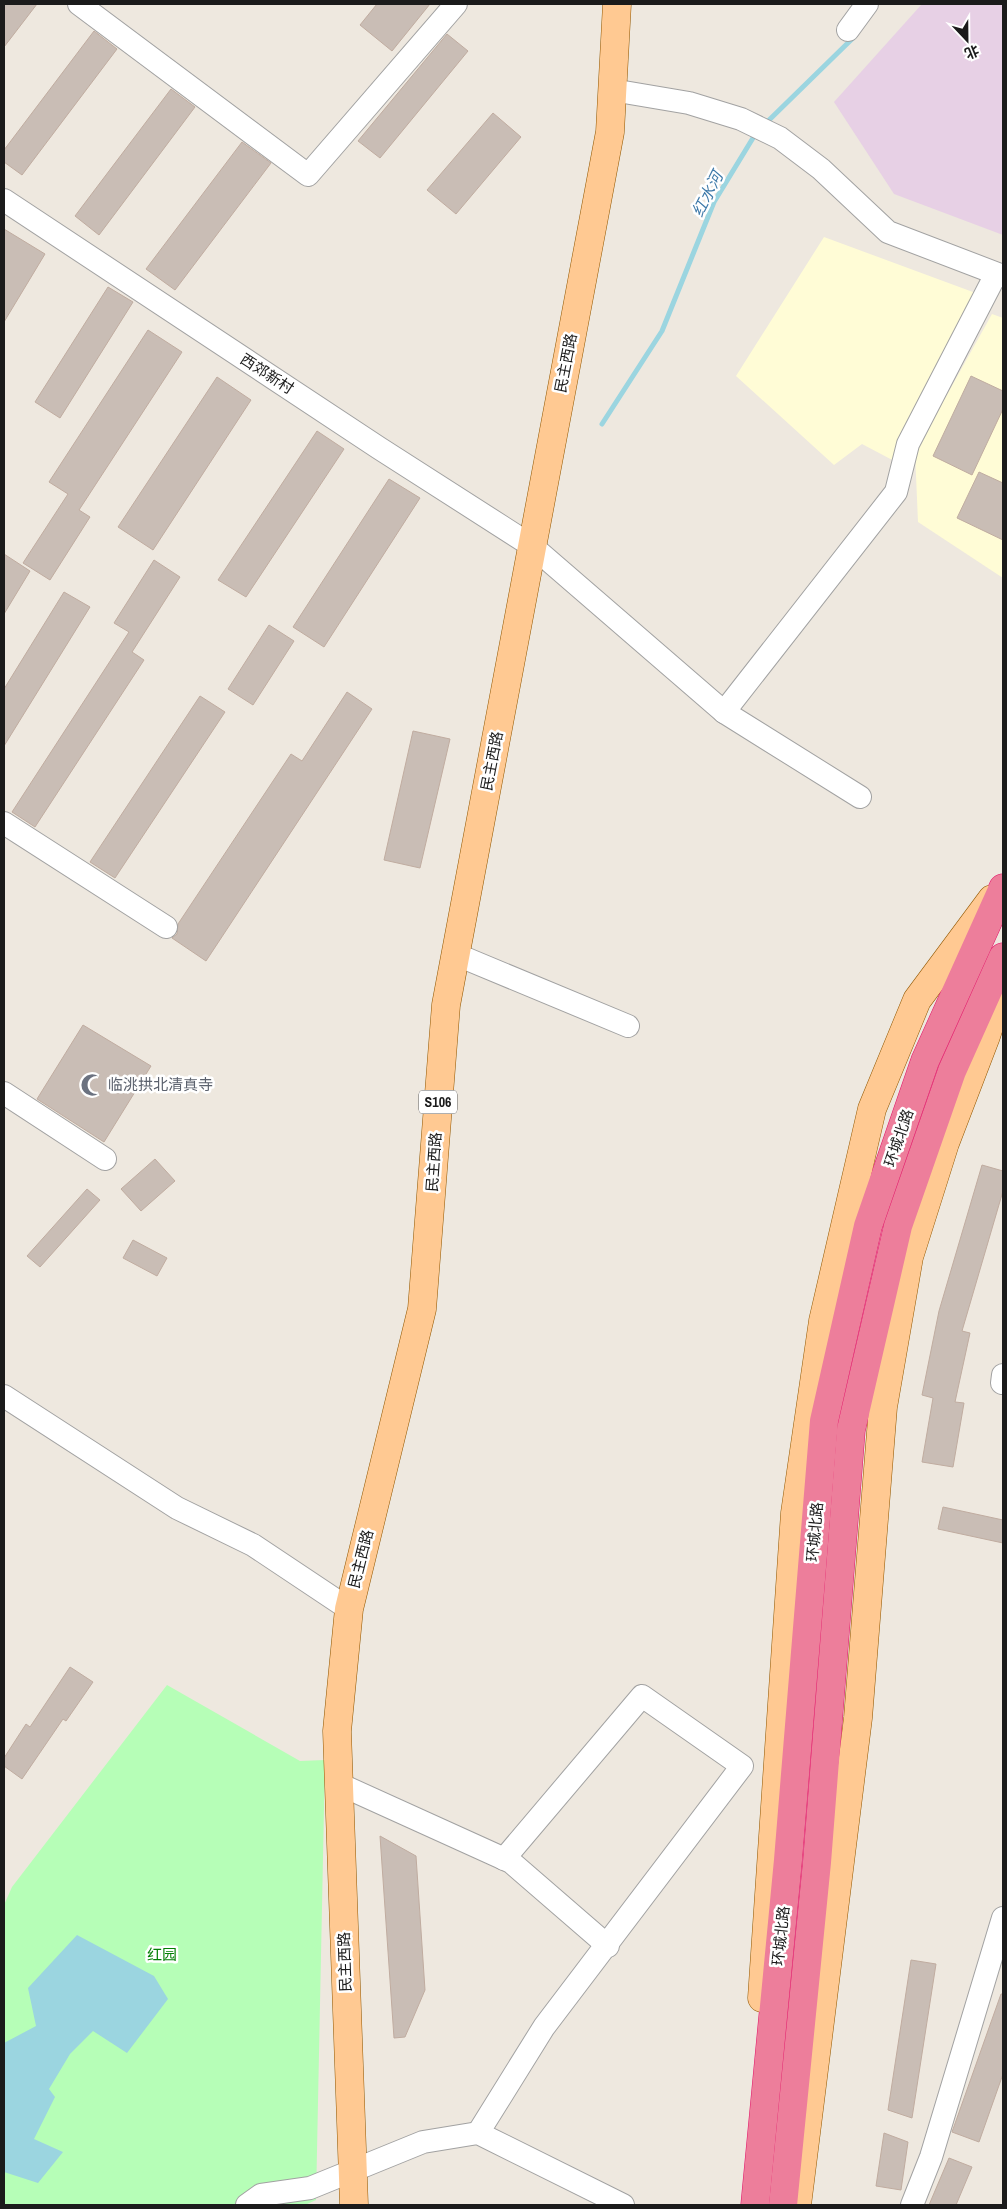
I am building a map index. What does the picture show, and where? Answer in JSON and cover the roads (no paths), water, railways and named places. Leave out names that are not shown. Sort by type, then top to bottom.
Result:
[{"type":"highway","name":"环城北路","points":[[755,2205],[789,1850],[824,1420],[868,1226],[925,1061],[1003,888]]},
{"type":"highway","name":"环城北路","points":[[783,2205],[817,1862],[851,1430],[898,1226],[952,1071],[1003,957]]},
{"type":"main road","name":"民主西路","points":[[354,2205],[337,1731],[349,1609],[422,1309],[446,1005],[610,132],[617,4]]},
{"type":"main road","points":[[744,2205],[763,1987],[795,1513],[823,1321],[876,1100],[917,1000],[1003,883]]},
{"type":"main road","points":[[797,2205],[858,1718],[883,1407],[909,1257],[945,1143],[986,1036],[1003,984]]},
{"type":"street","points":[[80,4],[308,175],[456,4]]},
{"type":"street","points":[[848,30],[867,4]]},
{"type":"street","points":[[612,90],[689,103],[742,119],[780,138],[821,169],[888,232],[999,275],[908,444],[896,492],[724,712]]},
{"type":"street","name":"西郊新村","points":[[4,200],[379,448],[532,546],[724,712],[860,797]]},
{"type":"street","points":[[4,824],[166,927]]},
{"type":"street","points":[[455,954],[628,1026]]},
{"type":"street","points":[[4,1093],[105,1159]]},
{"type":"street","points":[[1003,1376],[1003,1383]]},
{"type":"street","points":[[4,1396],[177,1508],[253,1545],[349,1609]]},
{"type":"street","points":[[478,2133],[544,2027],[608,1946],[742,1766],[642,1696],[504,1859]]},
{"type":"street","points":[[339,1784],[511,1862],[608,1946]]},
{"type":"street","points":[[912,2205],[931,2157],[1003,1918]]},
{"type":"street","points":[[247,2205],[261,2195],[310,2188],[423,2142],[478,2133],[623,2205]]},
{"type":"water","points":[[77,1935],[154,1976],[168,1999],[127,2053],[93,2031],[70,2054],[49,2089],[55,2097],[34,2139],[63,2152],[38,2183],[4,2172],[4,2043],[36,2026],[28,1988]]},
{"type":"waterway","name":"红水河","points":[[765,124],[854,37]]},
{"type":"waterway","name":"红水河","points":[[602,424],[662,331],[714,202],[756,133]]},
{"type":"place","name":"临洮拱北清真寺","points":[[92,1085]]},
{"type":"park label","name":"红园","points":[[162,1955]]}]
